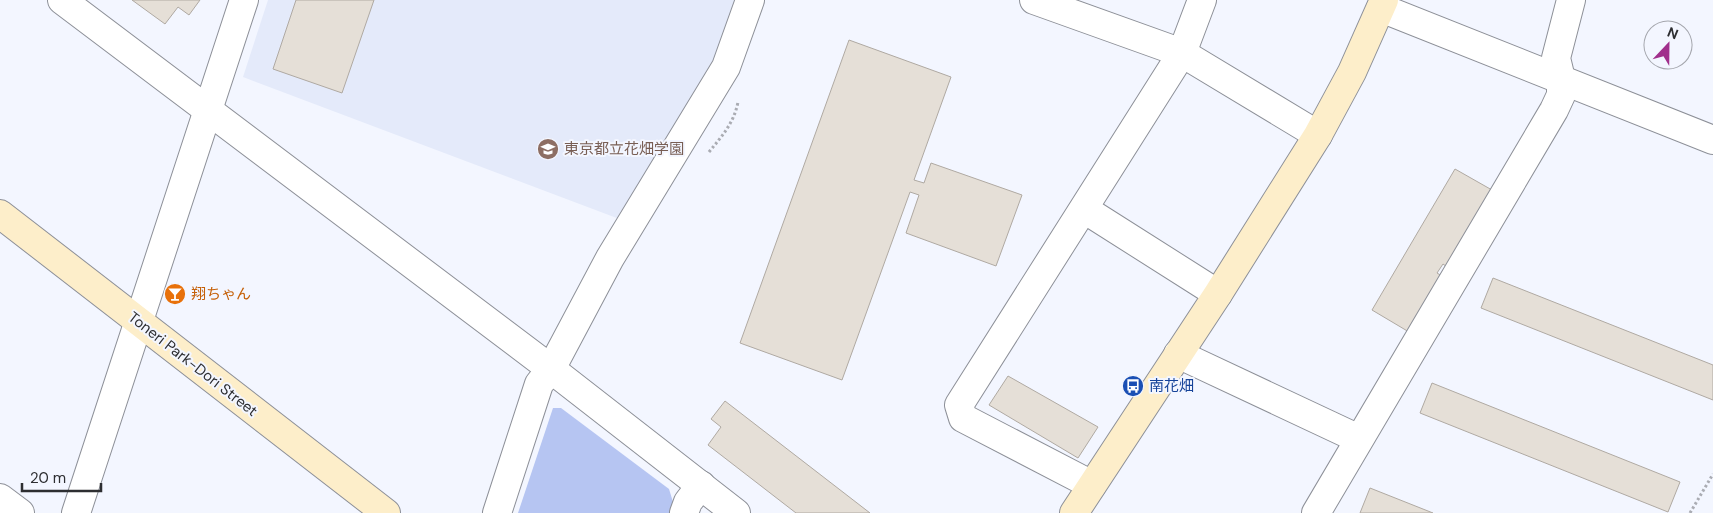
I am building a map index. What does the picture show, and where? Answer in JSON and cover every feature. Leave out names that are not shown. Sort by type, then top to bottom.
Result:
[{"type":"street","points":[[62,0],[551,369],[736,513]]},
{"type":"street","points":[[76,513],[244,0]]},
{"type":"street","points":[[497,513],[539,384],[551,369],[610,258],[726,67],[750,0]]},
{"type":"street","points":[[1034,0],[1182,53],[1318,135]]},
{"type":"street","points":[[1092,485],[962,418],[959,405],[1182,53],[1202,0]]},
{"type":"street","points":[[1316,513],[1554,110],[1561,95],[1561,80],[1556,58],[1570,0]]},
{"type":"street","points":[[1074,513],[1218,294],[1318,135],[1352,72],[1382,4],[1561,80],[1713,140]]},
{"type":"street","points":[[1084,209],[1218,294]]},
{"type":"street","name":"Toneri Park-Dori Street","points":[[0,214],[386,513]]},
{"type":"street","points":[[1178,354],[1359,440]]},
{"type":"street","points":[[684,513],[688,502],[700,486]]},
{"type":"street","points":[[0,498],[20,513]]},
{"type":"path","points":[[1690,513],[1713,474]]},
{"type":"shaded area","name":"東京都立花畑学園","points":[[268,0],[737,0],[713,68],[622,220],[243,77]]},
{"type":"shaded area","points":[[553,408],[561,408],[669,489],[673,502],[669,513],[518,513]]},
{"type":"building","points":[[132,0],[200,0],[189,15],[178,7],[165,24]]},
{"type":"building","points":[[296,0],[374,0],[342,93],[273,69]]},
{"type":"building","points":[[849,40],[951,77],[914,180],[924,183],[931,163],[1022,195],[996,266],[906,233],[919,195],[910,192],[842,380],[740,343]]},
{"type":"building","points":[[1455,169],[1492,190],[1447,267],[1443,264],[1437,273],[1442,276],[1409,332],[1372,310]]},
{"type":"building","points":[[1493,278],[1713,365],[1713,400],[1481,308]]},
{"type":"building","points":[[1008,376],[1098,427],[1078,458],[989,405]]},
{"type":"building","points":[[1432,383],[1680,482],[1668,512],[1420,413]]},
{"type":"building","points":[[725,401],[870,513],[796,513],[708,445],[721,427],[711,419]]},
{"type":"building","points":[[1370,488],[1433,513],[1360,513]]},
{"type":"place","name":"東京都立花畑学園","points":[[548,149]]},
{"type":"place","name":"翔ちゃん","points":[[175,294]]},
{"type":"place","name":"南花畑","points":[[1133,386]]}]
